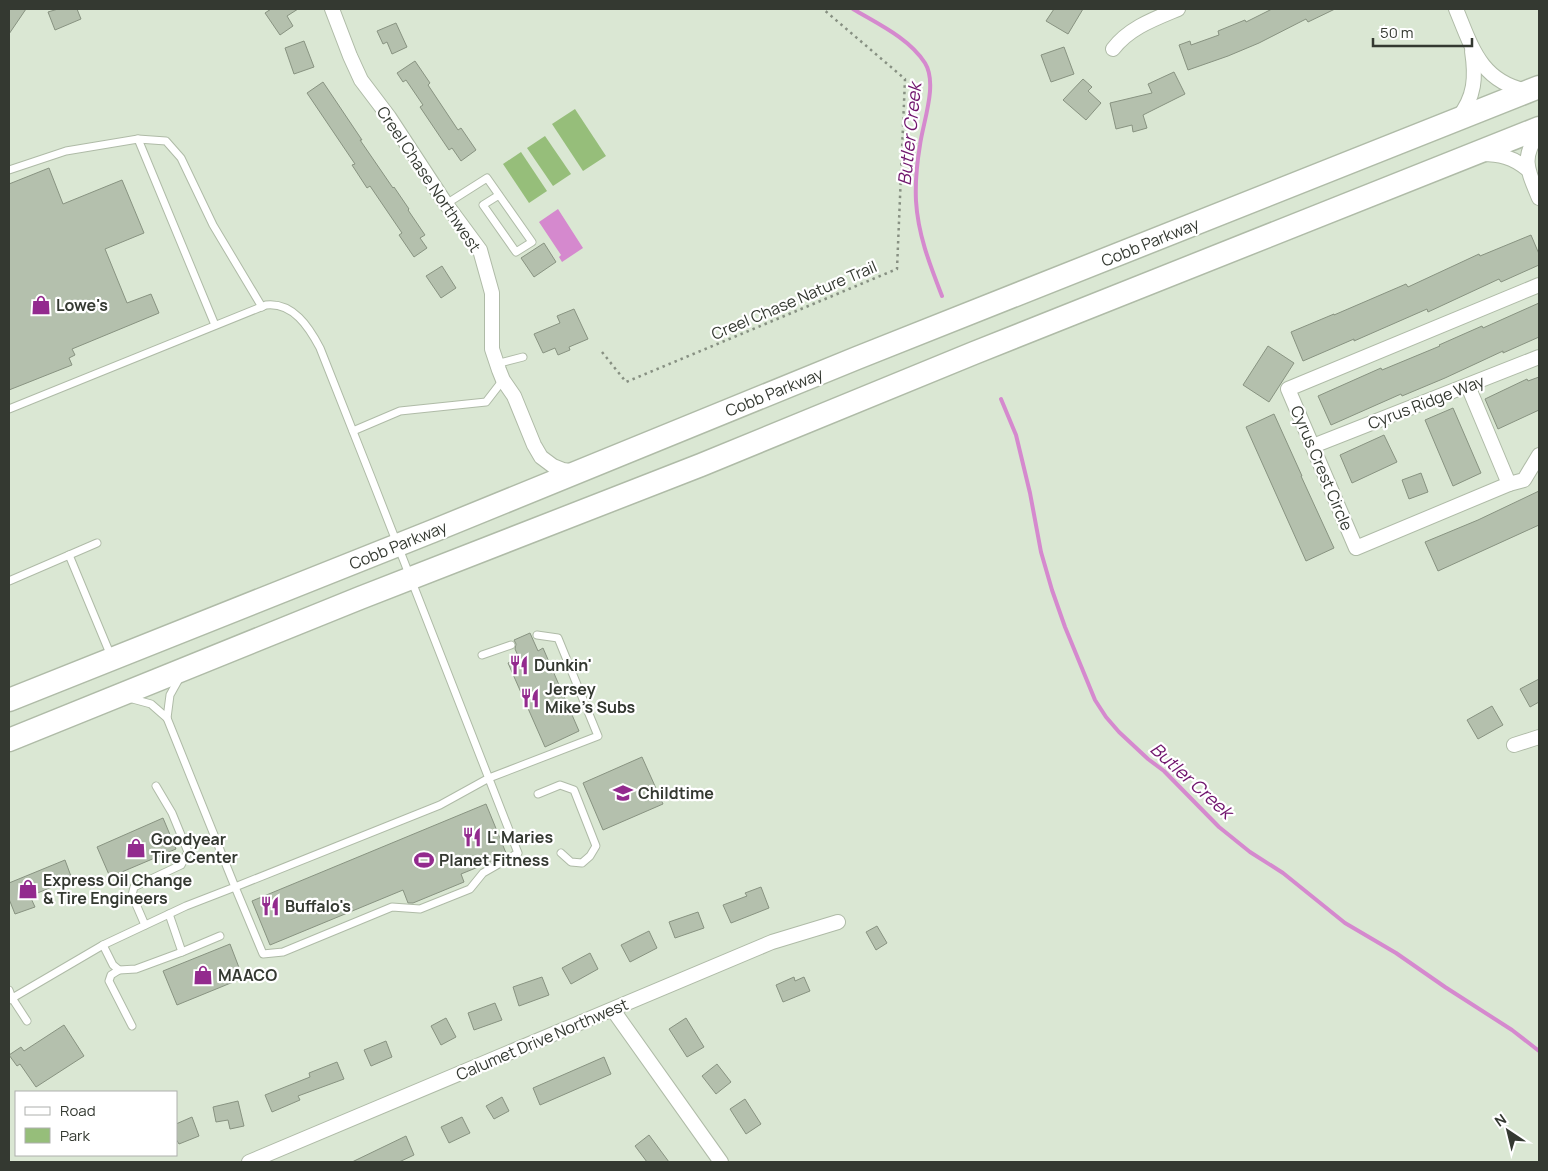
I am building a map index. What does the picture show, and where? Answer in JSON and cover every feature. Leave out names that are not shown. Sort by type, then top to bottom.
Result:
[{"type":"main road","name":"Cobb Parkway","points":[[9,700],[398,545],[857,358],[1534,89]]},
{"type":"main road","points":[[9,740],[119,694],[700,465],[974,353],[1539,128]]},
{"type":"street","name":"Creel Chase Northwest","points":[[332,9],[361,80],[480,250],[492,293],[492,348],[496,364],[503,380],[514,396],[534,445],[541,457],[553,466],[577,472]]},
{"type":"street","points":[[1113,49],[1119,41],[1142,24],[1178,9]]},
{"type":"street","points":[[1456,9],[1471,48],[1478,60],[1493,76],[1510,86],[1534,89]]},
{"type":"street","points":[[1457,120],[1466,107],[1472,92],[1474,73],[1471,48]]},
{"type":"street","points":[[1539,133],[1531,148],[1527,169],[1539,198]]},
{"type":"street","points":[[1475,154],[1493,154],[1512,158],[1527,169]]},
{"type":"street","name":"Cyrus Crest Circle","points":[[1539,284],[1288,389],[1356,548],[1508,484],[1524,480],[1539,455]]},
{"type":"street","name":"Cyrus Ridge Way","points":[[1313,446],[1539,357]]},
{"type":"street","points":[[1468,386],[1508,484]]},
{"type":"street","points":[[1514,745],[1539,737]]},
{"type":"street","name":"Calumet Drive Northwest","points":[[249,1162],[772,942],[838,922]]},
{"type":"street","points":[[613,1010],[721,1162]]},
{"type":"lane","points":[[138,139],[215,325]]},
{"type":"lane","points":[[9,170],[66,151],[138,139],[166,141],[181,158],[213,225],[262,306]]},
{"type":"lane","points":[[446,204],[488,178],[532,242],[516,252],[483,205],[499,195]]},
{"type":"lane","points":[[9,409],[262,306],[272,305],[296,313],[320,348],[518,853],[483,874],[470,889],[420,909],[392,907],[283,952],[263,954],[234,887],[167,718],[151,704],[119,694]]},
{"type":"lane","points":[[496,364],[523,357]]},
{"type":"lane","points":[[353,432],[400,411],[486,402],[503,380]]},
{"type":"lane","points":[[9,580],[97,543]]},
{"type":"lane","points":[[69,555],[112,659]]},
{"type":"lane","points":[[10,999],[103,945],[169,914],[440,805],[489,778],[598,736],[558,638],[537,635]]},
{"type":"lane","points":[[482,655],[511,645]]},
{"type":"lane","points":[[167,718],[170,695],[186,668]]},
{"type":"lane","points":[[538,794],[560,785],[574,790],[596,846],[590,856],[582,863],[571,862],[561,853]]},
{"type":"lane","points":[[145,925],[132,895],[134,887],[181,865],[188,852],[172,813],[156,786]]},
{"type":"lane","points":[[169,914],[182,952]]},
{"type":"lane","points":[[132,1026],[109,981],[111,975],[119,970],[136,969],[220,936]]},
{"type":"lane","points":[[103,945],[113,965],[119,970]]},
{"type":"lane","points":[[9,990],[10,999],[26,1021]]},
{"type":"path","name":"Creel Chase Nature Trail","points":[[602,352],[626,382],[897,269],[905,79],[823,9]]},
{"type":"green space","points":[[575,109],[606,156],[583,171],[552,124]]},
{"type":"green space","points":[[545,136],[571,174],[553,186],[527,148]]},
{"type":"green space","points":[[521,152],[547,191],[529,203],[503,164]]},
{"type":"shaded area","points":[[558,209],[583,248],[562,262],[559,257],[561,255],[539,222]]},
{"type":"building","points":[[9,9],[26,9],[9,34]]},
{"type":"building","points":[[58,9],[77,9],[81,19],[55,30],[48,12]]},
{"type":"building","points":[[271,9],[298,9],[287,16],[293,26],[280,35],[265,13]]},
{"type":"building","points":[[1054,9],[1083,9],[1068,34],[1046,21]]},
{"type":"building","points":[[1272,9],[1335,9],[1308,22],[1306,19],[1259,43],[1228,56],[1188,70],[1179,45],[1190,41],[1191,45],[1219,35],[1218,31],[1245,20],[1246,22]]},
{"type":"building","points":[[396,23],[407,47],[392,54],[387,42],[383,44],[377,31]]},
{"type":"building","points":[[304,41],[314,67],[294,74],[285,48]]},
{"type":"building","points":[[1064,47],[1074,74],[1051,82],[1041,55]]},
{"type":"building","points":[[415,61],[430,83],[428,85],[458,130],[461,128],[476,150],[461,161],[452,148],[449,150],[420,107],[423,105],[406,80],[403,82],[397,73]]},
{"type":"building","points":[[1174,72],[1185,94],[1143,115],[1147,128],[1133,132],[1132,125],[1116,129],[1110,103],[1152,93],[1148,84]]},
{"type":"building","points":[[1083,79],[1092,87],[1088,91],[1101,103],[1086,120],[1063,100]]},
{"type":"building","points":[[323,82],[425,235],[420,238],[427,248],[414,257],[399,235],[402,233],[370,186],[367,188],[352,165],[355,164],[307,93]]},
{"type":"building","name":"Lowe's","points":[[49,168],[63,204],[122,180],[144,233],[105,249],[127,303],[151,294],[159,313],[72,349],[75,355],[69,358],[72,365],[9,390],[9,184]]},
{"type":"building","points":[[1531,235],[1539,254],[1539,265],[1501,282],[1499,279],[1428,312],[1427,309],[1303,361],[1291,332],[1406,284],[1408,287],[1479,254],[1480,256]]},
{"type":"building","points":[[544,243],[556,262],[534,277],[521,258]]},
{"type":"building","points":[[442,266],[456,288],[441,298],[426,276]]},
{"type":"building","points":[[1539,303],[1539,337],[1331,425],[1318,396]]},
{"type":"building","points":[[574,309],[588,339],[569,347],[570,350],[558,355],[555,348],[543,353],[534,334],[560,323],[557,316]]},
{"type":"building","points":[[1268,346],[1294,363],[1269,402],[1243,385]]},
{"type":"building","points":[[1539,377],[1539,410],[1498,429],[1485,399],[1527,379],[1528,381]]},
{"type":"building","points":[[1453,408],[1481,473],[1453,486],[1425,420]]},
{"type":"building","points":[[1274,414],[1334,548],[1306,561],[1246,427]]},
{"type":"building","points":[[1384,435],[1397,462],[1352,483],[1340,455]]},
{"type":"building","points":[[1421,473],[1428,492],[1409,499],[1402,480]]},
{"type":"building","points":[[1539,491],[1539,525],[1438,571],[1425,542],[1478,520]]},
{"type":"building","points":[[530,633],[538,651],[543,648],[579,731],[545,747],[508,663],[519,658],[514,640]]},
{"type":"building","points":[[1539,679],[1539,702],[1530,707],[1520,689]]},
{"type":"building","points":[[1492,706],[1503,725],[1478,739],[1467,720]]},
{"type":"building","name":"Childtime","points":[[642,757],[663,804],[603,830],[583,783]]},
{"type":"building","points":[[486,804],[506,853],[493,861],[461,874],[464,882],[413,903],[408,903],[403,890],[270,945],[252,901]]},
{"type":"building","name":"Goodyear Tire Center","points":[[163,818],[176,849],[110,877],[97,847]]},
{"type":"building","name":"Express Oil Change & Tire Engineers","points":[[65,860],[72,879],[30,896],[35,907],[15,914],[9,899],[9,883]]},
{"type":"building","points":[[761,887],[769,908],[731,923],[723,905],[747,896],[745,893]]},
{"type":"building","points":[[698,912],[704,928],[675,938],[669,922]]},
{"type":"building","points":[[877,926],[887,943],[876,950],[866,932]]},
{"type":"building","points":[[649,931],[657,948],[630,962],[621,945]]},
{"type":"building","name":"MAACO","points":[[230,944],[243,978],[177,1005],[163,971]]},
{"type":"building","points":[[590,953],[598,969],[571,984],[562,968]]},
{"type":"building","points":[[542,977],[549,995],[519,1006],[513,987]]},
{"type":"building","points":[[794,977],[795,981],[804,977],[810,991],[783,1002],[776,985]]},
{"type":"building","points":[[495,1003],[502,1020],[474,1030],[468,1013]]},
{"type":"building","points":[[446,1018],[456,1037],[441,1045],[431,1026]]},
{"type":"building","points":[[686,1018],[704,1047],[687,1057],[669,1029]]},
{"type":"building","points":[[64,1025],[84,1056],[36,1087],[20,1064],[17,1066],[9,1055],[21,1047],[24,1051]]},
{"type":"building","points":[[386,1041],[392,1057],[371,1066],[364,1050]]},
{"type":"building","points":[[604,1057],[611,1074],[540,1105],[533,1088]]},
{"type":"building","points":[[337,1062],[344,1079],[298,1096],[300,1100],[272,1112],[265,1095],[310,1077],[309,1073]]},
{"type":"building","points":[[717,1064],[731,1082],[716,1094],[702,1076]]},
{"type":"building","points":[[502,1097],[509,1111],[494,1119],[486,1106]]},
{"type":"building","points":[[745,1099],[761,1124],[746,1134],[730,1109]]},
{"type":"building","points":[[238,1101],[244,1126],[230,1129],[228,1120],[216,1122],[213,1107]]},
{"type":"building","points":[[192,1117],[199,1136],[179,1144],[178,1123]]},
{"type":"building","points":[[462,1117],[470,1133],[449,1143],[441,1127]]},
{"type":"building","points":[[649,1135],[669,1162],[647,1162],[635,1146]]},
{"type":"building","points":[[406,1136],[414,1155],[399,1162],[352,1162]]},
{"type":"waterway","name":"Butler Creek","points":[[853,9],[883,26],[911,46],[925,63],[929,72],[930,92],[918,159],[916,201],[922,238],[942,296]]},
{"type":"waterway","name":"Butler Creek","points":[[1001,399],[1016,435],[1030,493],[1041,552],[1052,590],[1095,700],[1106,717],[1119,732],[1164,771],[1219,827],[1250,852],[1283,873],[1345,923],[1396,953],[1512,1030],[1539,1051]]},
{"type":"place","name":"Lowe's","points":[[41,305]]},
{"type":"place","name":"Dunkin'","points":[[519,665]]},
{"type":"place","name":"Jersey Mike's Subs","points":[[530,698]]},
{"type":"place","name":"Childtime","points":[[623,793]]},
{"type":"place","name":"L' Maries","points":[[472,837]]},
{"type":"place","name":"Goodyear Tire Center","points":[[136,848]]},
{"type":"place","name":"Planet Fitness","points":[[424,860]]},
{"type":"place","name":"Express Oil Change & Tire Engineers","points":[[28,889]]},
{"type":"place","name":"Buffalo's","points":[[270,906]]},
{"type":"place","name":"MAACO","points":[[203,975]]}]
